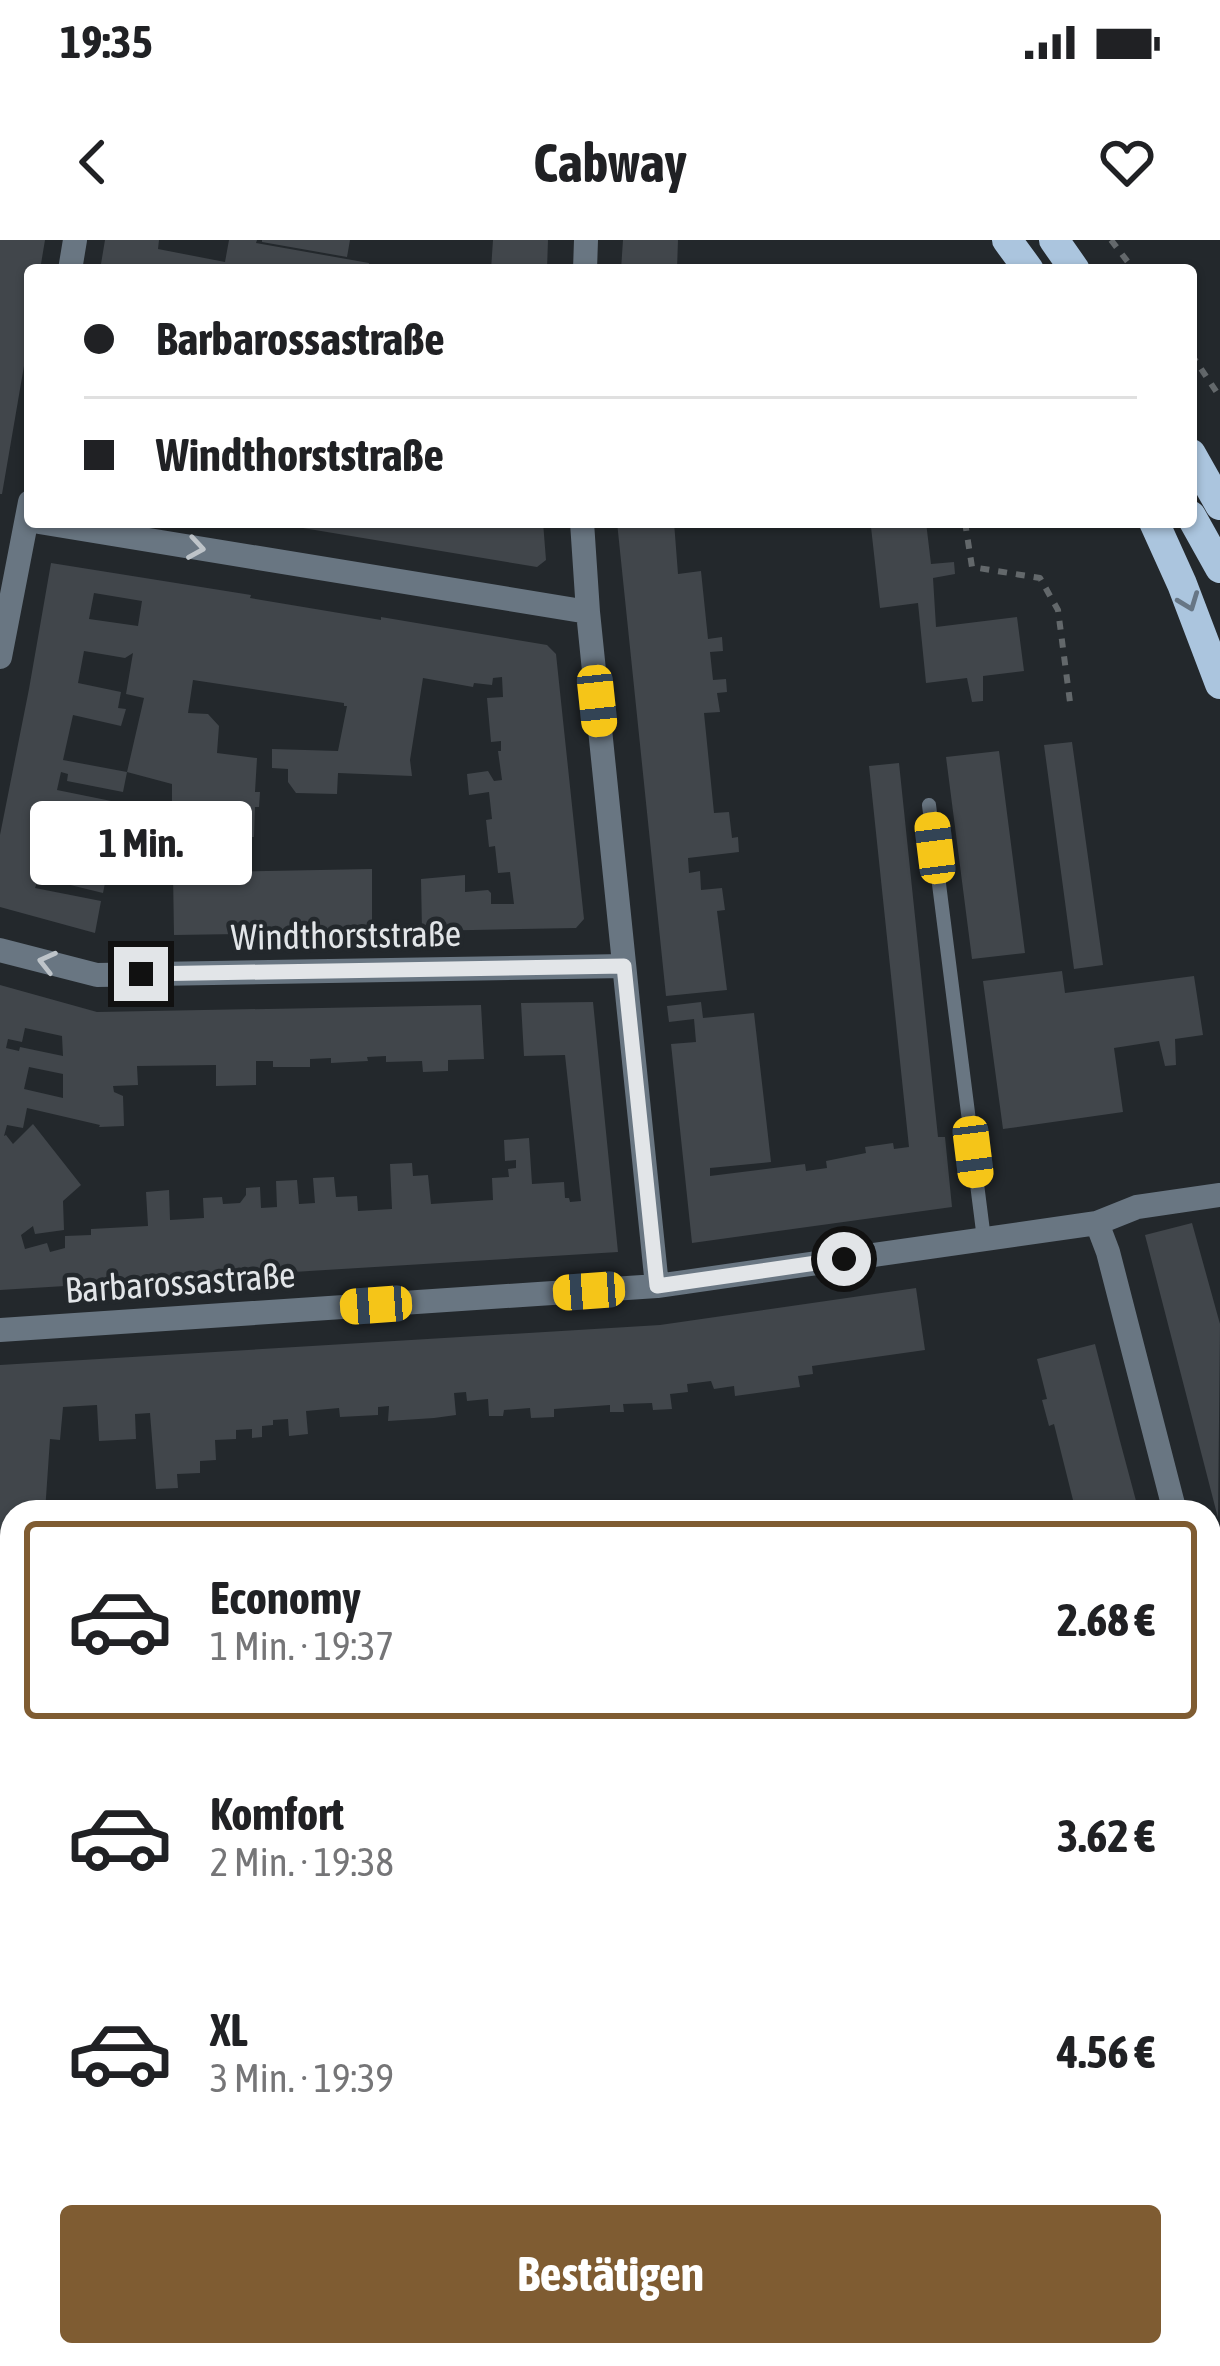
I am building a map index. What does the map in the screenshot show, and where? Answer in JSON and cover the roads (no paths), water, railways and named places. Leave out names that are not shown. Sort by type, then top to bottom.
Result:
[{"type":"main road","points":[[1006,240],[1024,264]]},
{"type":"main road","points":[[1197,465],[1220,505]]},
{"type":"main road","points":[[1197,527],[1220,568]]},
{"type":"main road","points":[[1157,528],[1220,684]]},
{"type":"street","points":[[0,657],[28,528]]},
{"type":"street","points":[[101,528],[588,612]]},
{"type":"street","points":[[582,528],[657,1286]]},
{"type":"street","name":"Windthorststraße","points":[[0,950],[97,975],[624,966]]},
{"type":"street","name":"Barbarossastraße","points":[[0,1330],[657,1286],[1097,1223],[1137,1207],[1220,1195]]},
{"type":"street","points":[[1097,1223],[1172,1500]]},
{"type":"lane","points":[[929,805],[984,1239]]}]
